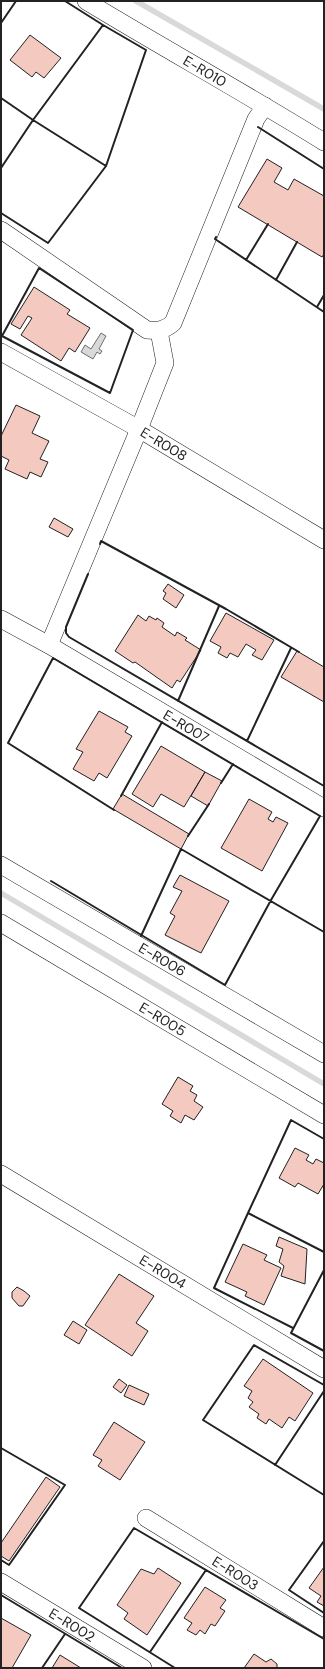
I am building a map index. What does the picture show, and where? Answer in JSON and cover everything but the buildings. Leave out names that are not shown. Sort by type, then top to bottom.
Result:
[{"type":"street","name":"E-R010","points":[[86,1],[161,47],[265,106],[324,142]]},
{"type":"street","points":[[1,230],[147,330],[158,331],[168,327],[173,323],[256,118],[265,106]]},
{"type":"street","points":[[49,645],[139,430],[165,363],[158,331]]},
{"type":"street","name":"E-R008","points":[[1,352],[139,430],[324,540]]},
{"type":"street","name":"E-R007","points":[[1,619],[49,645],[324,808]]},
{"type":"street","name":"E-R006","points":[[1,865],[324,1054]]},
{"type":"street","name":"E-R005","points":[[1,923],[324,1115]]},
{"type":"street","name":"E-R004","points":[[1,1174],[324,1369]]},
{"type":"street","name":"E-R003","points":[[146,1518],[324,1628]]},
{"type":"street","name":"E-R002","points":[[1,1582],[143,1668]]},
{"type":"shaded area","points":[[101,333],[106,336],[99,349],[102,351],[100,354],[97,352],[93,359],[81,352],[85,345],[91,349]]},
{"type":"waterway","points":[[136,1],[324,109]]},
{"type":"waterway","points":[[1,893],[324,1084]]},
{"type":"wall","points":[[1,23],[16,1]]},
{"type":"wall","points":[[65,1],[103,25]]},
{"type":"wall","points":[[1,168],[33,120],[103,25],[146,50],[106,166],[48,243],[1,213]]},
{"type":"wall","points":[[1,98],[106,166]]},
{"type":"wall","points":[[258,127],[324,169]]},
{"type":"wall","points":[[246,260],[268,224]]},
{"type":"wall","points":[[216,237],[215,239],[324,312]]},
{"type":"wall","points":[[276,280],[297,242]]},
{"type":"wall","points":[[39,268],[133,330],[110,393],[2,336],[39,268]]},
{"type":"wall","points":[[317,307],[324,295]]},
{"type":"wall","points":[[100,544],[101,541],[226,609],[299,652]]},
{"type":"wall","points":[[88,574],[66,627],[66,633],[69,637],[324,786]]},
{"type":"wall","points":[[178,701],[219,606]]},
{"type":"wall","points":[[247,741],[291,648]]},
{"type":"wall","points":[[51,881],[225,985],[271,900],[320,816],[53,658],[8,743],[114,810]]},
{"type":"wall","points":[[121,796],[162,722]]},
{"type":"wall","points":[[221,783],[233,764]]},
{"type":"wall","points":[[188,836],[209,804]]},
{"type":"wall","points":[[141,936],[181,849],[324,932]]},
{"type":"wall","points":[[248,1213],[291,1120],[324,1139]]},
{"type":"wall","points":[[293,1328],[214,1288],[248,1213],[324,1252]]},
{"type":"wall","points":[[324,1270],[291,1333],[324,1351]]},
{"type":"wall","points":[[324,1385],[254,1345],[203,1420],[324,1495]]},
{"type":"wall","points":[[275,1465],[324,1391]]},
{"type":"wall","points":[[1,1448],[65,1485],[9,1565],[1,1560]]},
{"type":"wall","points":[[175,1668],[79,1608],[134,1528],[324,1639]]},
{"type":"wall","points":[[324,1541],[289,1590],[324,1613]]},
{"type":"wall","points":[[150,1652],[206,1570]]},
{"type":"wall","points":[[1,1595],[122,1668]]},
{"type":"wall","points":[[42,1668],[65,1634]]}]
